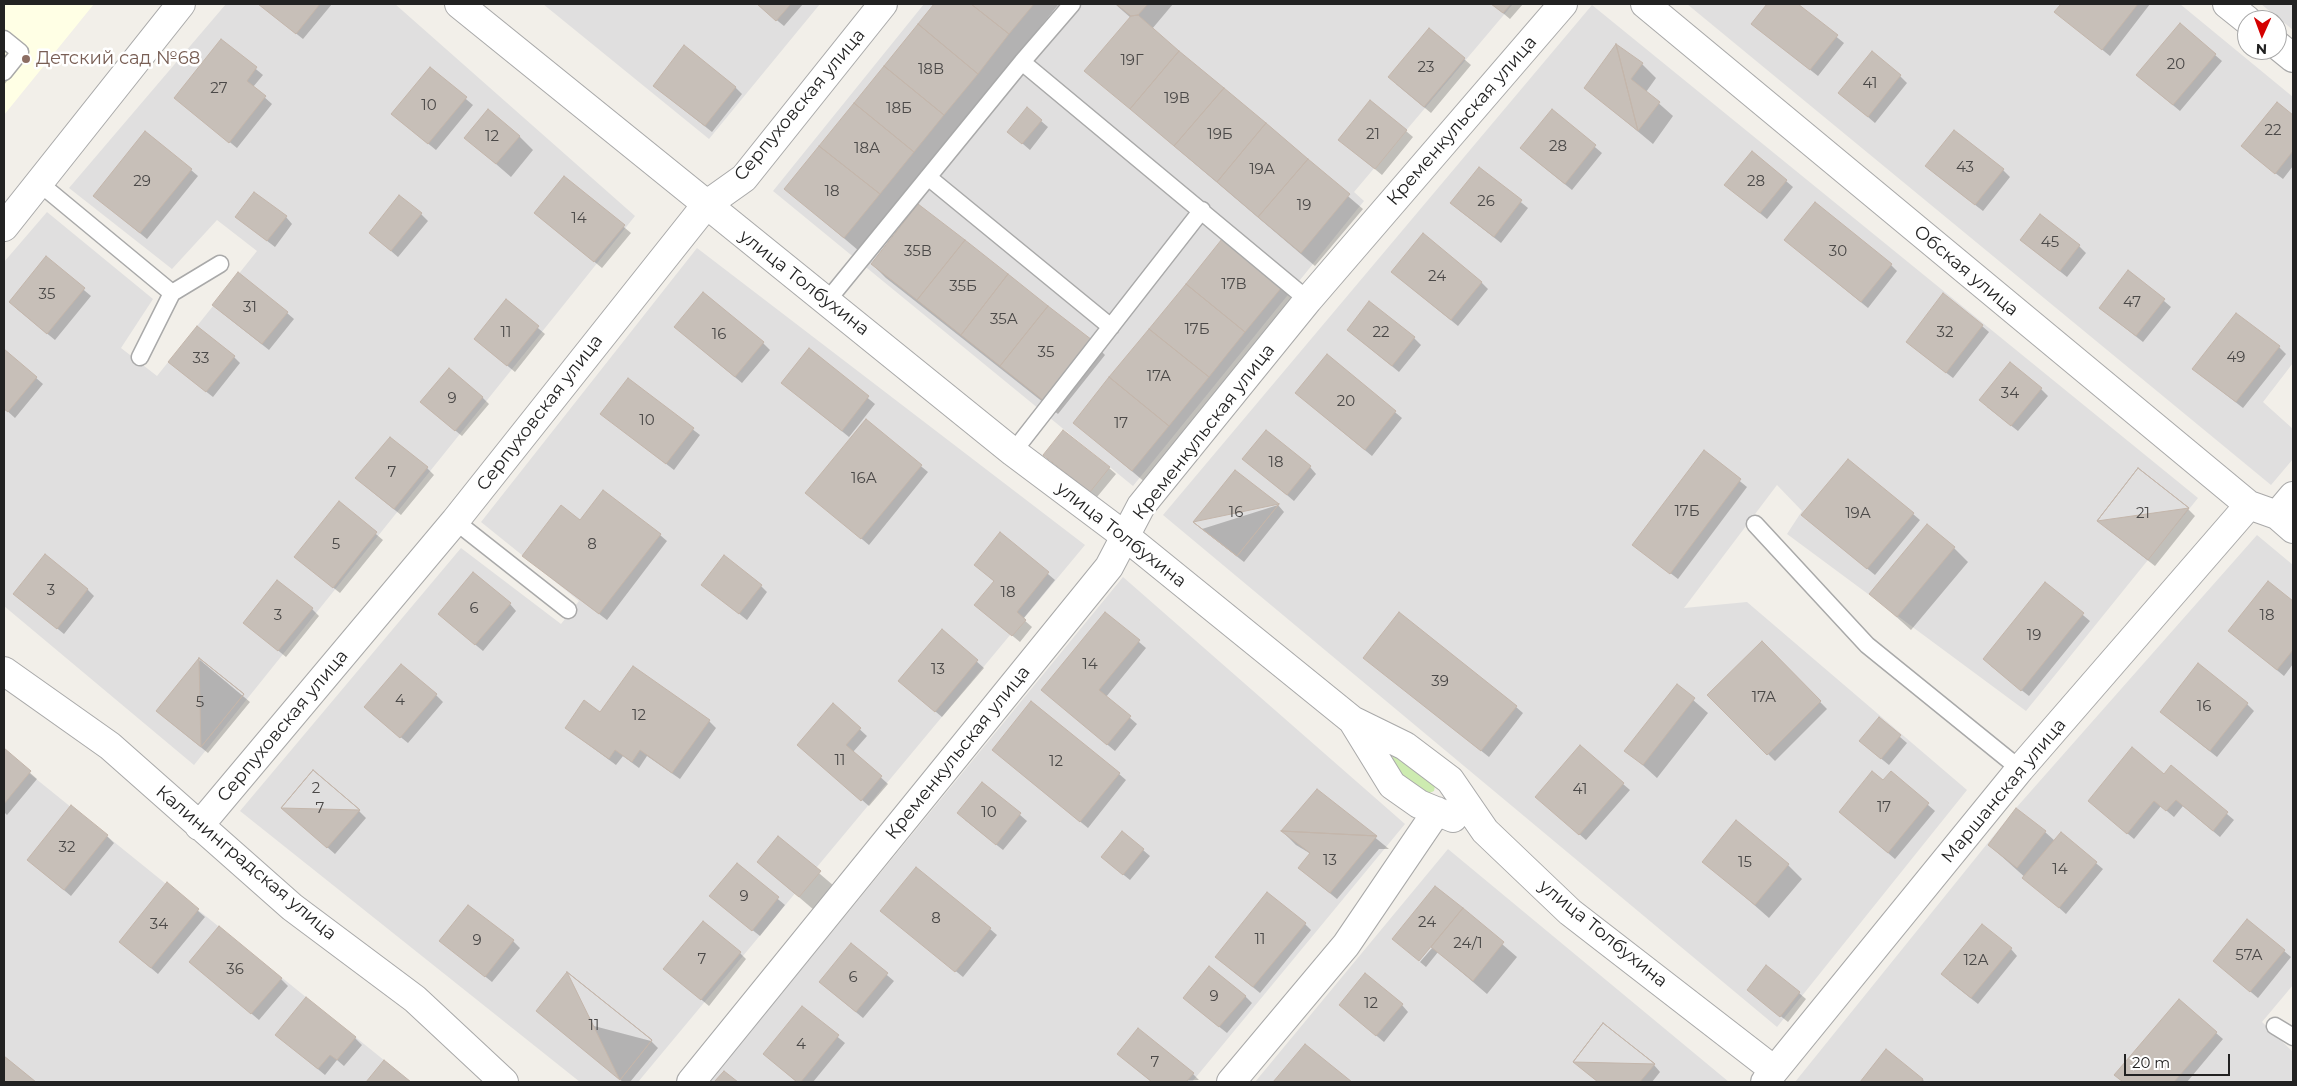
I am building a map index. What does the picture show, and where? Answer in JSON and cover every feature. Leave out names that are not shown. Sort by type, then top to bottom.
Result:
[{"type":"street","points":[[4,228],[38,182],[181,4]]},
{"type":"street","name":"улица Толбухина","points":[[459,4],[1013,452],[1125,536],[1352,720],[1405,746],[1450,780],[1485,831],[1570,912],[1770,1076]]},
{"type":"street","name":"Серпуховская улица","points":[[199,826],[455,520],[706,205],[744,178],[883,4]]},
{"type":"street","name":"Кременкульская улица","points":[[691,1082],[1109,567],[1141,506],[1308,300],[1563,4]]},
{"type":"street","name":"Обская улица","points":[[1645,4],[2249,505],[2288,513]]},
{"type":"street","points":[[2227,4],[2237,12]]},
{"type":"street","name":"Маршанская улица","points":[[1770,1076],[2020,769],[2249,505]]},
{"type":"street","name":"Калининградская улица","points":[[4,672],[110,746],[292,908],[415,999],[504,1082]]},
{"type":"street","points":[[1352,720],[1392,785],[1419,804],[1485,831]]},
{"type":"street","points":[[1231,1082],[1346,946],[1437,811]]},
{"type":"lane","points":[[827,301],[1022,62],[1072,4]]},
{"type":"lane","points":[[4,39],[20,52],[4,72]]},
{"type":"lane","points":[[1022,62],[1308,300]]},
{"type":"lane","points":[[928,177],[1111,328]]},
{"type":"lane","points":[[38,182],[172,293]]},
{"type":"lane","points":[[1013,452],[1202,210]]},
{"type":"lane","points":[[140,357],[172,293],[220,264]]},
{"type":"lane","points":[[455,520],[568,610]]},
{"type":"lane","points":[[1755,524],[1867,645],[2020,769]]},
{"type":"lane","points":[[2275,1026],[2293,1037]]},
{"type":"shaded area","name":"Детский сад №68","points":[[4,4],[94,4],[4,115]]},
{"type":"shaded area","points":[[226,4],[395,4],[635,216],[194,765],[4,606],[4,262],[47,212],[153,299],[121,348],[157,376],[257,251],[217,220],[172,269],[69,188]]},
{"type":"shaded area","points":[[543,4],[820,4],[709,139]]},
{"type":"shaded area","points":[[924,4],[1513,4],[1354,192],[1364,201],[1133,486],[773,191]]},
{"type":"shaded area","points":[[1687,4],[2180,4],[2237,51],[2237,60],[2248,60],[2293,97],[2293,363],[2263,402],[2293,429],[2293,459],[2271,485]]},
{"type":"shaded area","points":[[2261,4],[2293,4],[2293,30],[2287,25],[2287,10],[2268,10]]},
{"type":"shaded area","points":[[1592,5],[2198,498],[2026,711],[1787,534],[1802,511],[1777,485],[1684,608],[1747,602],[1967,790],[1777,1027],[1163,515]]},
{"type":"shaded area","points":[[697,248],[1085,545],[638,1082],[580,1082],[240,811],[461,548],[561,624],[579,601],[481,522]]},
{"type":"shaded area","points":[[2257,535],[2293,565],[2293,985],[2262,1022],[2293,1052],[2293,1082],[1795,1082],[2016,808]]},
{"type":"shaded area","points":[[1123,577],[1405,824],[1192,1082],[709,1082]]},
{"type":"shaded area","points":[[4,753],[411,1082],[4,1082]]},
{"type":"shaded area","points":[[1448,849],[1729,1082],[1255,1082]]},
{"type":"green space","points":[[1395,753],[1436,780],[1434,791],[1423,796],[1412,788],[1393,761],[1392,754]]},
{"type":"building","points":[[258,4],[320,4],[296,34]]},
{"type":"building","points":[[757,4],[791,4],[776,21]]},
{"type":"building","points":[[934,4],[971,4],[1009,34],[978,74],[918,24]]},
{"type":"building","points":[[971,4],[1034,4],[1009,34]]},
{"type":"building","points":[[1116,4],[1148,4],[1138,15],[1131,16]]},
{"type":"building","points":[[1491,4],[1511,4],[1503,13]]},
{"type":"building","points":[[1767,4],[1798,4],[1838,35],[1810,70],[1751,24]]},
{"type":"building","points":[[2061,4],[2138,4],[2102,50],[2054,12]]},
{"type":"building","points":[[1138,15],[1179,51],[1130,109],[1084,71],[1131,16]]},
{"type":"building","points":[[2180,23],[2216,54],[2173,105],[2136,75]]},
{"type":"building","points":[[918,24],[978,74],[944,115],[884,66]]},
{"type":"building","points":[[1429,28],[1465,58],[1424,107],[1388,77]]},
{"type":"building","points":[[221,39],[257,67],[247,81],[266,96],[229,143],[174,98]]},
{"type":"building","points":[[1616,44],[1638,131],[1584,88]]},
{"type":"building","points":[[1616,44],[1643,63],[1631,79],[1660,102],[1638,131]]},
{"type":"building","points":[[684,45],[736,87],[705,126],[653,86]]},
{"type":"building","points":[[1179,51],[1224,88],[1174,146],[1130,109]]},
{"type":"building","points":[[1872,51],[1901,75],[1868,117],[1838,93]]},
{"type":"building","points":[[884,66],[944,115],[914,152],[854,103]]},
{"type":"building","points":[[430,67],[467,97],[428,144],[391,114]]},
{"type":"building","points":[[1224,88],[1266,123],[1217,182],[1174,146]]},
{"type":"building","points":[[1370,100],[1407,130],[1375,169],[1338,140]]},
{"type":"building","points":[[2277,102],[2293,115],[2293,151],[2275,174],[2241,146]]},
{"type":"building","points":[[854,103],[914,152],[880,194],[819,146]]},
{"type":"building","points":[[1027,107],[1042,120],[1022,144],[1007,132]]},
{"type":"building","points":[[488,109],[520,136],[496,164],[464,138]]},
{"type":"building","points":[[1552,109],[1596,145],[1565,184],[1520,148]]},
{"type":"building","points":[[1266,123],[1308,159],[1258,217],[1217,182]]},
{"type":"building","points":[[1954,130],[2004,169],[1975,205],[1925,166]]},
{"type":"building","points":[[145,131],[192,169],[140,233],[93,196]]},
{"type":"building","points":[[819,146],[880,194],[844,238],[784,189]]},
{"type":"building","points":[[1752,151],[1787,180],[1760,213],[1724,185]]},
{"type":"building","points":[[1308,159],[1350,194],[1301,253],[1258,217]]},
{"type":"building","points":[[1479,167],[1522,200],[1494,237],[1450,203]]},
{"type":"building","points":[[564,176],[625,225],[594,262],[534,213]]},
{"type":"building","points":[[254,192],[287,216],[267,241],[235,217]]},
{"type":"building","points":[[399,195],[422,213],[391,251],[369,233]]},
{"type":"building","points":[[1815,202],[1892,264],[1861,302],[1784,240]]},
{"type":"building","points":[[918,204],[965,240],[917,300],[871,264]]},
{"type":"building","points":[[2040,214],[2080,245],[2060,271],[2020,240]]},
{"type":"building","points":[[1423,233],[1482,282],[1451,320],[1391,272]]},
{"type":"building","points":[[1222,239],[1282,287],[1245,332],[1186,284]]},
{"type":"building","points":[[965,240],[1008,274],[961,335],[917,300]]},
{"type":"building","points":[[46,256],[85,288],[47,334],[9,302]]},
{"type":"building","points":[[2128,270],[2165,299],[2136,336],[2099,308]]},
{"type":"building","points":[[238,272],[288,312],[262,344],[212,305]]},
{"type":"building","points":[[1008,274],[1048,306],[1000,366],[961,335]]},
{"type":"building","points":[[1186,284],[1245,332],[1209,377],[1149,329]]},
{"type":"building","points":[[703,292],[764,342],[735,377],[674,327]]},
{"type":"building","points":[[1943,293],[1983,325],[1946,373],[1906,342]]},
{"type":"building","points":[[506,299],[539,326],[507,366],[474,339]]},
{"type":"building","points":[[1369,301],[1415,337],[1392,366],[1347,330]]},
{"type":"building","points":[[1048,306],[1092,340],[1044,401],[1000,366]]},
{"type":"building","points":[[2236,313],[2280,346],[2236,402],[2192,369]]},
{"type":"building","points":[[197,326],[235,356],[206,392],[168,362]]},
{"type":"building","points":[[1149,329],[1209,377],[1169,426],[1109,377]]},
{"type":"building","points":[[809,348],[869,396],[842,431],[781,383]]},
{"type":"building","points":[[4,349],[37,377],[8,412],[4,409]]},
{"type":"building","points":[[1327,354],[1396,411],[1365,450],[1295,393]]},
{"type":"building","points":[[2010,362],[2042,388],[2011,426],[1979,400]]},
{"type":"building","points":[[449,368],[483,397],[455,431],[420,402]]},
{"type":"building","points":[[1109,377],[1169,426],[1132,471],[1073,423]]},
{"type":"building","points":[[628,378],[694,428],[666,464],[600,414]]},
{"type":"building","points":[[866,419],[922,465],[861,539],[805,493]]},
{"type":"building","points":[[1063,430],[1110,467],[1090,492],[1043,455]]},
{"type":"building","points":[[1266,430],[1311,466],[1287,495],[1242,459]]},
{"type":"building","points":[[390,437],[428,467],[394,509],[355,478]]},
{"type":"building","points":[[1704,450],[1741,479],[1670,574],[1632,545]]},
{"type":"building","points":[[1848,459],[1914,513],[1867,569],[1801,515]]},
{"type":"building","points":[[2138,468],[2189,508],[2148,560],[2097,521]]},
{"type":"building","points":[[2138,468],[2189,508],[2097,521]]},
{"type":"building","points":[[1235,470],[1279,504],[1237,556],[1193,522]]},
{"type":"building","points":[[603,490],[661,534],[599,614],[522,556],[561,505],[580,520]]},
{"type":"building","points":[[339,501],[377,532],[333,588],[294,557]]},
{"type":"building","points":[[1279,504],[1237,556],[1193,522]]},
{"type":"building","points":[[1927,524],[1955,547],[1897,617],[1869,594]]},
{"type":"building","points":[[1000,532],[1049,572],[1017,612],[1026,620],[1012,636],[974,605],[994,581],[974,565]]},
{"type":"building","points":[[45,554],[88,589],[57,629],[13,594]]},
{"type":"building","points":[[724,555],[762,585],[739,614],[701,585]]},
{"type":"building","points":[[473,572],[511,603],[475,645],[438,614]]},
{"type":"building","points":[[277,580],[313,608],[278,651],[243,623]]},
{"type":"building","points":[[2268,581],[2293,601],[2293,650],[2277,670],[2228,631]]},
{"type":"building","points":[[2045,582],[2084,613],[2021,691],[1983,659]]},
{"type":"building","points":[[1105,612],[1140,640],[1099,690],[1131,716],[1107,745],[1041,690]]},
{"type":"building","points":[[1399,612],[1517,706],[1481,751],[1363,658]]},
{"type":"building","points":[[942,629],[978,660],[935,712],[898,681]]},
{"type":"building","points":[[1762,641],[1821,701],[1767,755],[1707,695]]},
{"type":"building","points":[[199,658],[244,694],[201,747],[156,711]]},
{"type":"building","points":[[199,658],[244,694],[201,747]]},
{"type":"building","points":[[2198,663],[2248,703],[2210,751],[2160,712]]},
{"type":"building","points":[[401,664],[437,694],[400,738],[364,707]]},
{"type":"building","points":[[633,666],[710,720],[672,773],[640,750],[632,762],[615,750],[609,759],[565,728],[584,700],[600,712]]},
{"type":"building","points":[[1677,684],[1695,698],[1643,765],[1624,751]]},
{"type":"building","points":[[1031,701],[1120,773],[1080,822],[992,750]]},
{"type":"building","points":[[833,703],[861,728],[846,745],[882,776],[861,801],[797,745]]},
{"type":"building","points":[[1879,717],[1901,735],[1881,759],[1859,741]]},
{"type":"building","points":[[1580,745],[1624,783],[1579,835],[1535,797]]},
{"type":"building","points":[[2132,747],[2164,774],[2171,765],[2228,812],[2213,831],[2176,800],[2166,811],[2154,801],[2127,834],[2088,801]]},
{"type":"building","points":[[4,748],[31,771],[4,804]]},
{"type":"building","points":[[313,770],[360,810],[327,848],[281,808]]},
{"type":"building","points":[[313,770],[360,810],[281,808]]},
{"type":"building","points":[[1872,771],[1883,780],[1891,771],[1929,803],[1888,853],[1839,812]]},
{"type":"building","points":[[982,782],[1021,813],[996,845],[957,813]]},
{"type":"building","points":[[1317,789],[1377,836],[1281,831]]},
{"type":"building","points":[[71,805],[108,835],[64,890],[27,860]]},
{"type":"building","points":[[2016,808],[2046,831],[2017,868],[1988,845]]},
{"type":"building","points":[[1736,820],[1789,864],[1755,905],[1702,862]]},
{"type":"building","points":[[1122,831],[1144,849],[1123,875],[1101,857]]},
{"type":"building","points":[[1281,831],[1377,836],[1330,893],[1298,868],[1310,853]]},
{"type":"building","points":[[2061,832],[2097,862],[2059,908],[2022,878]]},
{"type":"building","points":[[778,836],[821,871],[799,897],[757,862]]},
{"type":"building","points":[[737,863],[779,897],[752,931],[709,896]]},
{"type":"building","points":[[916,867],[991,928],[955,972],[880,911]]},
{"type":"building","points":[[167,882],[199,909],[151,968],[119,942]]},
{"type":"building","points":[[1435,886],[1463,908],[1419,961],[1392,939]]},
{"type":"building","points":[[1267,892],[1306,923],[1253,987],[1215,957]]},
{"type":"building","points":[[468,905],[514,940],[485,977],[439,941]]},
{"type":"building","points":[[1463,908],[1504,942],[1473,981],[1431,947]]},
{"type":"building","points":[[2247,919],[2285,950],[2250,992],[2213,961]]},
{"type":"building","points":[[703,921],[741,952],[701,1000],[663,969]]},
{"type":"building","points":[[1982,924],[2012,948],[1971,998],[1941,974]]},
{"type":"building","points":[[219,926],[282,978],[251,1014],[189,962]]},
{"type":"building","points":[[851,943],[888,973],[856,1012],[819,982]]},
{"type":"building","points":[[1766,965],[1800,992],[1780,1017],[1747,990]]},
{"type":"building","points":[[1209,966],[1246,996],[1219,1027],[1183,998]]},
{"type":"building","points":[[567,972],[652,1040],[620,1080],[536,1011]]},
{"type":"building","points":[[567,972],[652,1040],[620,1080]]},
{"type":"building","points":[[1365,973],[1403,1004],[1376,1036],[1339,1005]]},
{"type":"building","points":[[306,997],[356,1037],[337,1060],[330,1055],[318,1069],[275,1035]]},
{"type":"building","points":[[2179,999],[2217,1032],[2174,1082],[2123,1082],[2114,1075]]},
{"type":"building","points":[[802,1006],[839,1035],[801,1082],[797,1082],[763,1054]]},
{"type":"building","points":[[1603,1023],[1655,1064],[1640,1082],[1598,1082],[1573,1062]]},
{"type":"building","points":[[1603,1023],[1655,1064],[1573,1062]]},
{"type":"building","points":[[1138,1028],[1194,1073],[1186,1082],[1152,1082],[1117,1054]]},
{"type":"building","points":[[1305,1044],[1352,1082],[1273,1082]]},
{"type":"building","points":[[1886,1049],[1923,1079],[1921,1082],[1860,1082]]},
{"type":"building","points":[[4,1056],[36,1082],[4,1082]]},
{"type":"building","points":[[384,1060],[411,1082],[366,1082]]},
{"type":"building","points":[[724,1071],[738,1082],[714,1082]]},
{"type":"place","name":"Детский сад №68","points":[[26,59]]}]
